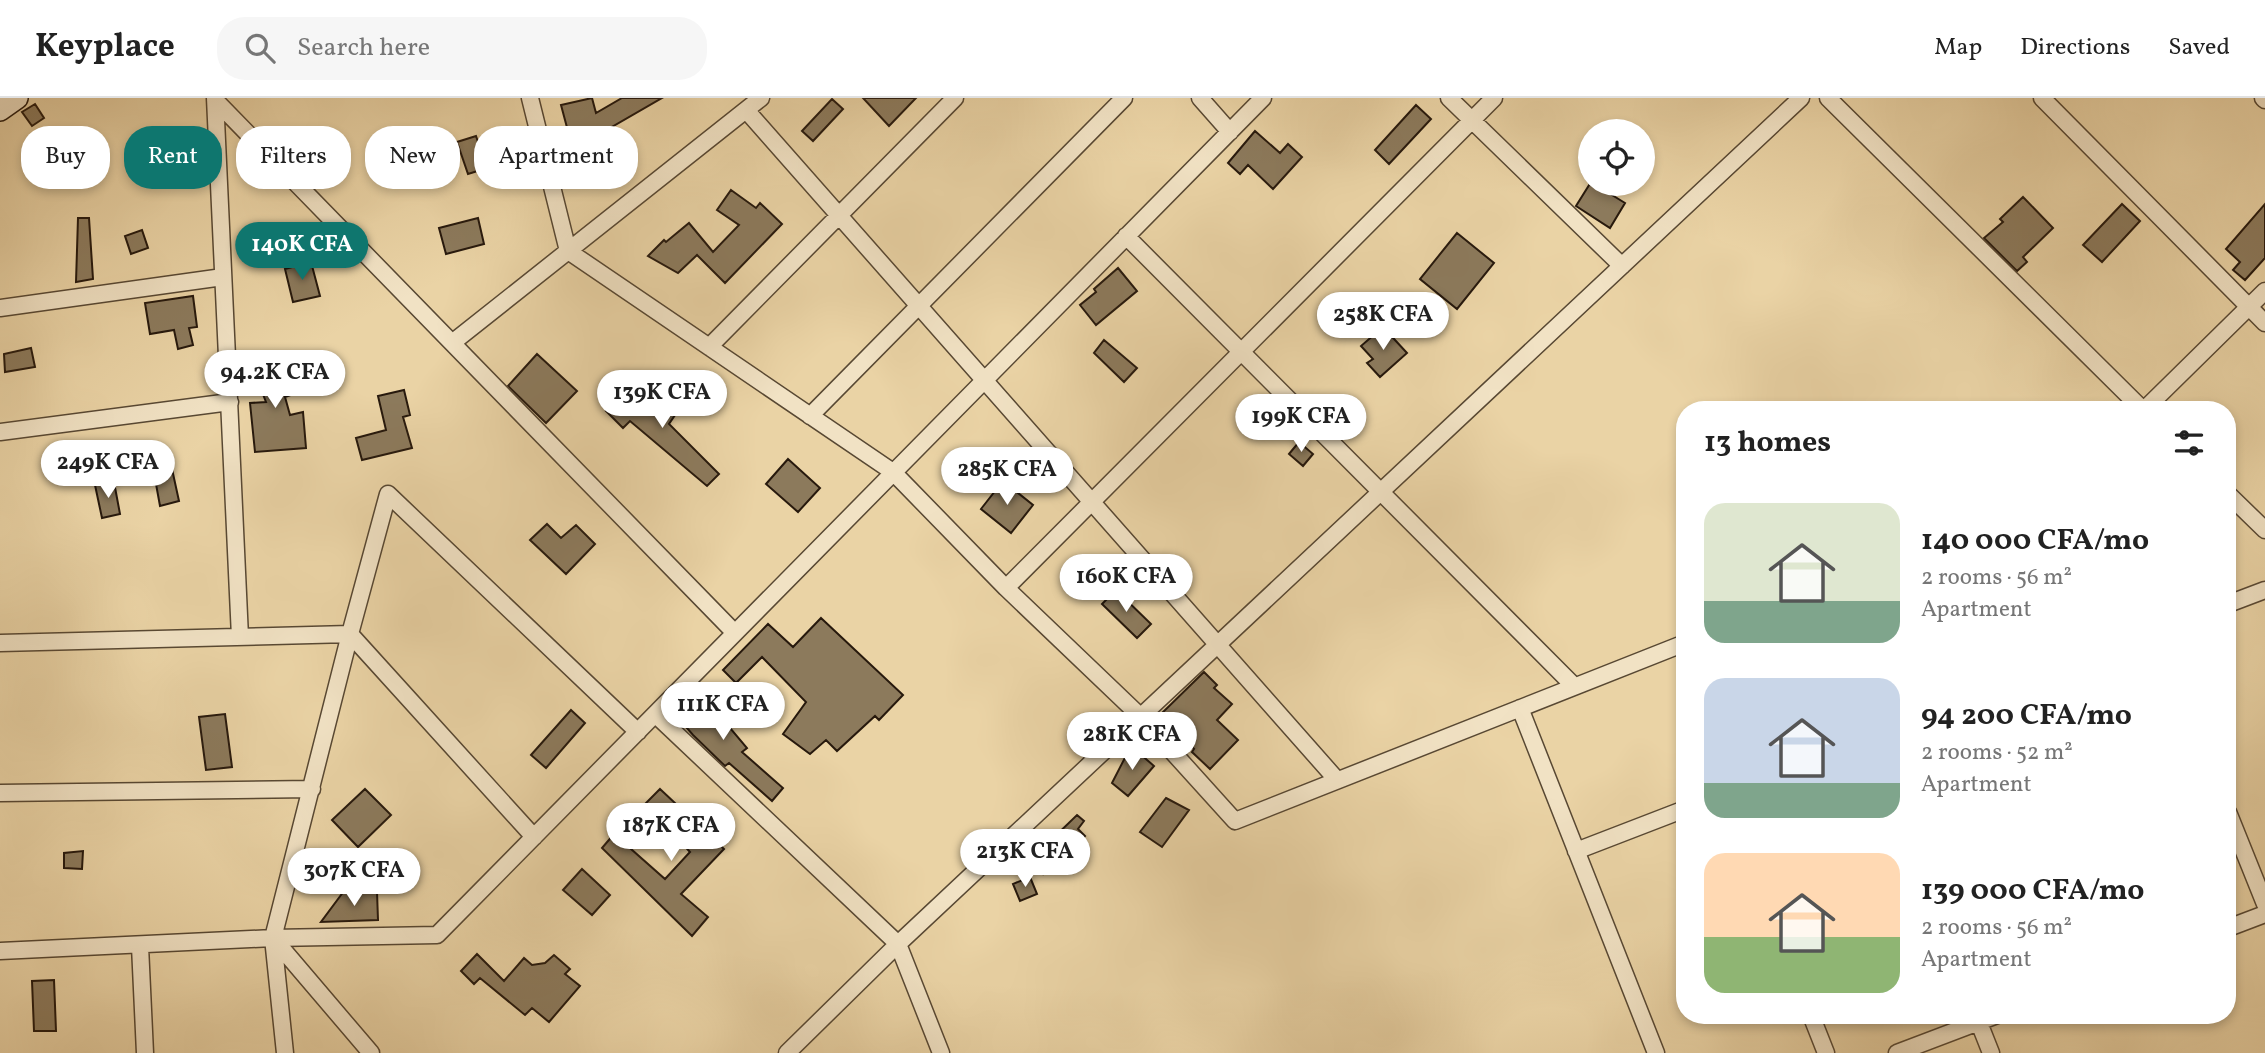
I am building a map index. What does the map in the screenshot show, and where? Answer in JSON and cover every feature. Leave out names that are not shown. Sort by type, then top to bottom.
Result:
[{"type":"street","points":[[0,110],[17,98]]},
{"type":"street","points":[[530,98],[568,251],[893,472],[1006,588],[1140,716],[1235,821],[1676,647]]},
{"type":"street","points":[[452,342],[761,98]]},
{"type":"street","points":[[709,347],[955,98]]},
{"type":"street","points":[[810,416],[1124,98]]},
{"type":"street","points":[[1200,98],[1230,132]]},
{"type":"street","points":[[0,951],[273,938],[437,935],[1263,98]]},
{"type":"street","points":[[1448,98],[1622,266]]},
{"type":"street","points":[[1006,588],[1494,98]]},
{"type":"street","points":[[787,1053],[898,943],[1801,98]]},
{"type":"street","points":[[1828,98],[2135,401]]},
{"type":"street","points":[[2042,98],[2265,323]]},
{"type":"street","points":[[215,99],[240,637]]},
{"type":"street","points":[[215,99],[734,632]]},
{"type":"street","points":[[746,110],[1337,780]]},
{"type":"street","points":[[1126,236],[1574,687]]},
{"type":"street","points":[[0,308],[223,277]]},
{"type":"street","points":[[2153,401],[2265,291]]},
{"type":"street","points":[[0,432],[230,402]]},
{"type":"street","points":[[285,1053],[273,938],[388,494],[638,732]]},
{"type":"street","points":[[2236,502],[2265,530]]},
{"type":"street","points":[[2236,601],[2265,590]]},
{"type":"street","points":[[0,643],[350,634],[534,837]]},
{"type":"street","points":[[1520,708],[1656,1053]]},
{"type":"street","points":[[655,714],[898,943],[941,1053]]},
{"type":"street","points":[[0,793],[312,789]]},
{"type":"street","points":[[1576,851],[1676,812]]},
{"type":"street","points":[[2236,832],[2265,904]]},
{"type":"street","points":[[2236,925],[2265,914]]},
{"type":"street","points":[[273,938],[371,1053]]},
{"type":"street","points":[[140,946],[145,1053]]},
{"type":"street","points":[[1815,1024],[1826,1053]]},
{"type":"street","points":[[1897,1053],[1963,1024]]},
{"type":"street","points":[[1979,1024],[1991,1053]]},
{"type":"building","points":[[592,98],[596,113],[622,98],[662,98],[614,126],[567,126],[561,105]]},
{"type":"building","points":[[863,98],[916,98],[889,126]]},
{"type":"building","points":[[832,99],[843,109],[813,141],[802,131]]},
{"type":"building","points":[[35,104],[44,118],[32,126],[22,112]]},
{"type":"building","points":[[1416,105],[1431,119],[1389,164],[1375,150]]},
{"type":"building","points":[[1255,131],[1280,153],[1288,144],[1302,157],[1273,189],[1248,165],[1240,174],[1228,163]]},
{"type":"building","points":[[474,137],[474,172],[468,174],[460,151],[460,141]]},
{"type":"building","points":[[731,190],[756,208],[760,203],[782,224],[725,283],[697,255],[678,273],[648,256],[664,240],[666,242],[689,223],[713,252],[739,225],[717,210]]},
{"type":"building","points":[[1582,196],[1614,196],[1625,203],[1610,228],[1576,206]]},
{"type":"building","points":[[2023,197],[2053,228],[2023,257],[2027,262],[2017,271],[1984,238],[2003,222],[2000,219]]},
{"type":"building","points":[[2122,204],[2140,221],[2102,262],[2083,245]]},
{"type":"building","points":[[2265,204],[2265,258],[2245,280],[2233,270],[2240,262],[2226,249]]},
{"type":"building","points":[[78,218],[89,218],[93,279],[76,282]]},
{"type":"building","points":[[478,218],[484,244],[446,254],[439,228]]},
{"type":"building","points":[[142,230],[148,248],[131,254],[125,236]]},
{"type":"building","points":[[1457,233],[1494,263],[1457,309],[1420,279]]},
{"type":"building","points":[[311,262],[320,296],[293,302],[285,269]]},
{"type":"building","points":[[1118,268],[1137,291],[1096,325],[1080,305]]},
{"type":"building","points":[[193,296],[197,327],[189,328],[193,345],[178,349],[174,330],[150,334],[145,303]]},
{"type":"building","points":[[1383,327],[1407,353],[1380,377],[1367,363],[1373,359],[1361,346]]},
{"type":"building","points":[[1104,340],[1137,368],[1124,382],[1094,353]]},
{"type":"building","points":[[31,348],[35,367],[5,372],[4,354]]},
{"type":"building","points":[[275,352],[291,395],[285,397],[290,415],[303,412],[306,448],[255,452],[250,403],[266,402],[250,361]]},
{"type":"building","points":[[537,354],[577,391],[546,423],[508,386]]},
{"type":"building","points":[[630,387],[654,410],[672,392],[686,399],[669,424],[719,474],[707,486],[630,421],[623,428],[606,411]]},
{"type":"building","points":[[404,390],[410,415],[403,417],[412,448],[362,460],[356,438],[386,430],[378,396]]},
{"type":"building","points":[[1299,442],[1313,454],[1303,466],[1289,454]]},
{"type":"building","points":[[788,459],[820,488],[798,512],[766,484]]},
{"type":"building","points":[[172,469],[179,501],[160,506],[154,473]]},
{"type":"building","points":[[1003,481],[1033,505],[1011,533],[981,509]]},
{"type":"building","points":[[114,482],[120,514],[102,518],[95,485]]},
{"type":"building","points":[[547,524],[561,538],[576,525],[595,544],[566,574],[530,540]]},
{"type":"building","points":[[1116,590],[1151,624],[1137,638],[1102,604]]},
{"type":"building","points":[[821,618],[903,695],[879,720],[875,716],[837,751],[826,740],[810,754],[783,734],[806,702],[762,657],[736,683],[723,670],[768,624],[793,647]]},
{"type":"building","points":[[1204,672],[1217,685],[1214,688],[1232,704],[1217,720],[1238,740],[1210,769],[1160,715]]},
{"type":"building","points":[[698,690],[747,748],[742,752],[783,788],[772,801],[729,763],[725,766],[673,712]]},
{"type":"building","points":[[571,710],[585,723],[546,768],[531,755]]},
{"type":"building","points":[[225,714],[232,767],[206,770],[199,717]]},
{"type":"building","points":[[1131,746],[1154,766],[1128,796],[1112,783]]},
{"type":"building","points":[[365,789],[391,815],[358,847],[332,820]]},
{"type":"building","points":[[660,789],[724,849],[681,894],[708,917],[692,936],[602,848],[614,834],[665,879],[690,852],[646,803]]},
{"type":"building","points":[[1166,798],[1189,810],[1162,847],[1140,832]]},
{"type":"building","points":[[633,805],[645,817],[631,832],[618,820]]},
{"type":"building","points":[[1077,815],[1084,821],[1078,829],[1085,836],[1068,853],[1063,848],[1043,874],[1024,859],[1041,838],[1047,844]]},
{"type":"building","points":[[83,851],[82,869],[64,868],[64,853]]},
{"type":"building","points":[[582,869],[610,895],[592,915],[563,890]]},
{"type":"building","points":[[1030,877],[1037,894],[1020,901],[1013,884]]},
{"type":"building","points":[[344,891],[377,892],[378,920],[321,922]]},
{"type":"building","points":[[477,954],[504,981],[524,958],[532,965],[545,963],[554,955],[570,969],[565,974],[580,986],[549,1022],[532,1008],[525,1015],[480,978],[474,984],[461,971]]},
{"type":"building","points":[[54,980],[56,1031],[34,1031],[32,981]]}]
